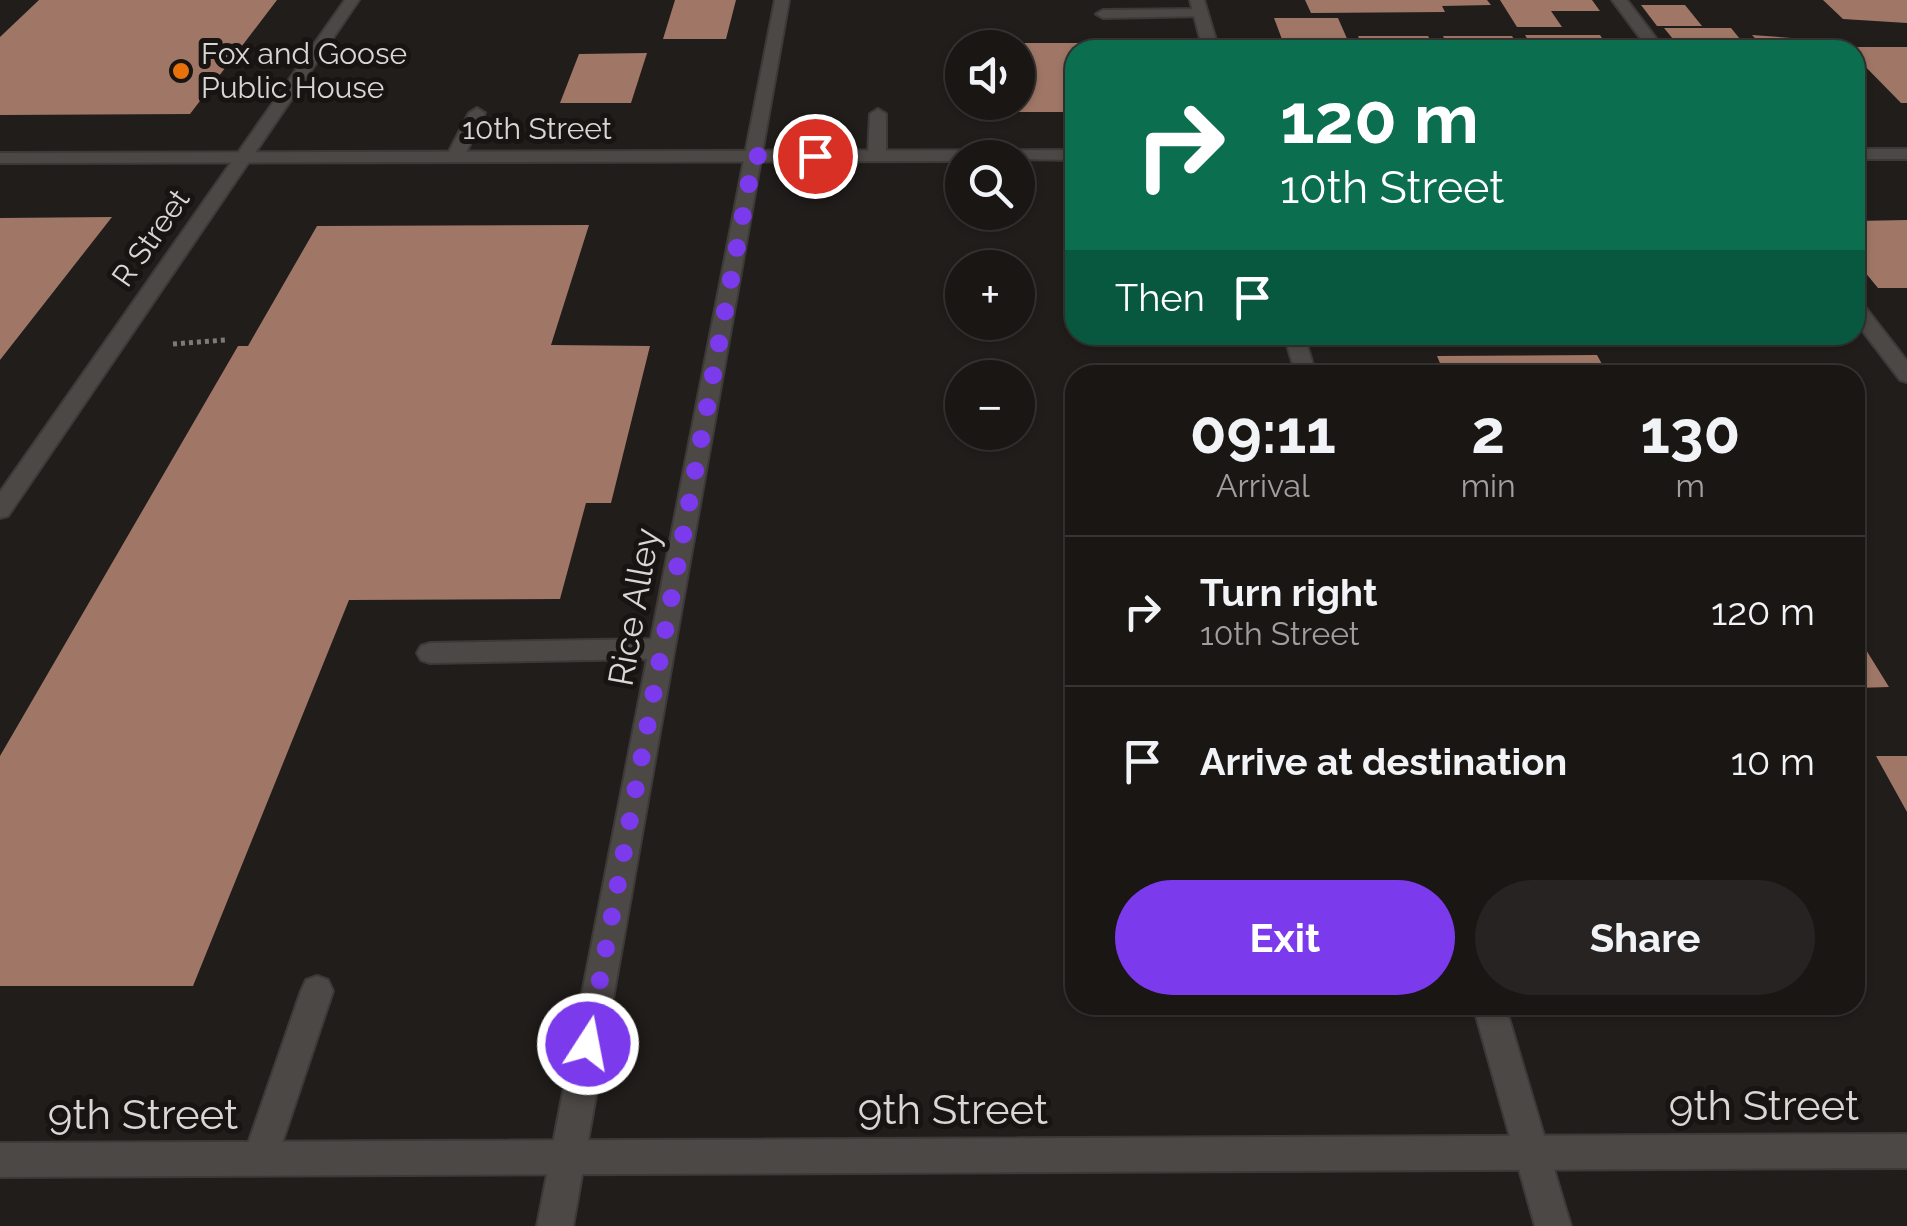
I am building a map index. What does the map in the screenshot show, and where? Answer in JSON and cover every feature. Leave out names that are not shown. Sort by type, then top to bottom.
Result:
[{"type":"street","name":"R Street","points":[[0,510],[352,0]]},
{"type":"street","name":"Rice Alley","points":[[555,1226],[782,0]]},
{"type":"street","points":[[1619,0],[1649,40]]},
{"type":"street","points":[[1103,14],[1199,6],[1209,40]]},
{"type":"street","points":[[455,157],[477,113]]},
{"type":"street","points":[[877,156],[878,114]]},
{"type":"street","points":[[1865,154],[1907,154]]},
{"type":"street","name":"10th Street","points":[[0,158],[1065,156]]},
{"type":"street","points":[[1865,320],[1907,375]]},
{"type":"street","points":[[430,653],[662,650]]},
{"type":"street","points":[[260,1158],[316,991]]},
{"type":"street","points":[[1492,1015],[1554,1226]]},
{"type":"street","name":"9th Street","points":[[0,1160],[1907,1151]]},
{"type":"building","points":[[39,0],[277,0],[190,114],[0,115],[0,37]]},
{"type":"building","points":[[675,0],[736,0],[726,39],[663,39]]},
{"type":"building","points":[[1305,0],[1487,0],[1491,5],[1442,6],[1445,12],[1311,13]]},
{"type":"building","points":[[1500,0],[1592,0],[1600,11],[1551,11],[1562,27],[1517,27]]},
{"type":"building","points":[[1823,0],[1907,0],[1907,23],[1843,19]]},
{"type":"building","points":[[1641,5],[1685,5],[1702,26],[1657,26]]},
{"type":"building","points":[[1274,18],[1338,18],[1348,40],[1282,40]]},
{"type":"building","points":[[1664,28],[1731,28],[1740,39],[1673,39]]},
{"type":"building","points":[[1525,35],[1600,35],[1603,40],[1528,40]]},
{"type":"building","points":[[1752,35],[1806,40],[1757,40]]},
{"type":"building","points":[[1358,36],[1428,36],[1430,40],[1360,40]]},
{"type":"building","points":[[1443,36],[1512,36],[1515,40],[1445,40]]},
{"type":"building","points":[[1035,43],[1065,43],[1065,112],[1035,112]]},
{"type":"building","points":[[1865,47],[1907,47],[1907,103],[1901,103],[1865,66]]},
{"type":"building","points":[[647,53],[631,103],[560,103],[579,54]]},
{"type":"building","points":[[112,217],[0,360],[0,218]]},
{"type":"building","points":[[1907,220],[1907,288],[1878,288],[1865,272],[1865,221]]},
{"type":"building","points":[[589,225],[551,345],[650,346],[611,503],[586,503],[560,599],[349,600],[193,986],[0,986],[0,756],[238,346],[248,346],[317,226]]},
{"type":"building","points":[[1597,355],[1602,365],[1441,365],[1437,356]]},
{"type":"building","points":[[1865,648],[1889,687],[1865,688]]},
{"type":"building","points":[[1876,756],[1907,756],[1907,812]]},
{"type":"place","name":"Fox and Goose Public House","points":[[181,71]]},
{"type":"route","points":[[588,1044],[754,156],[815,156]]}]
